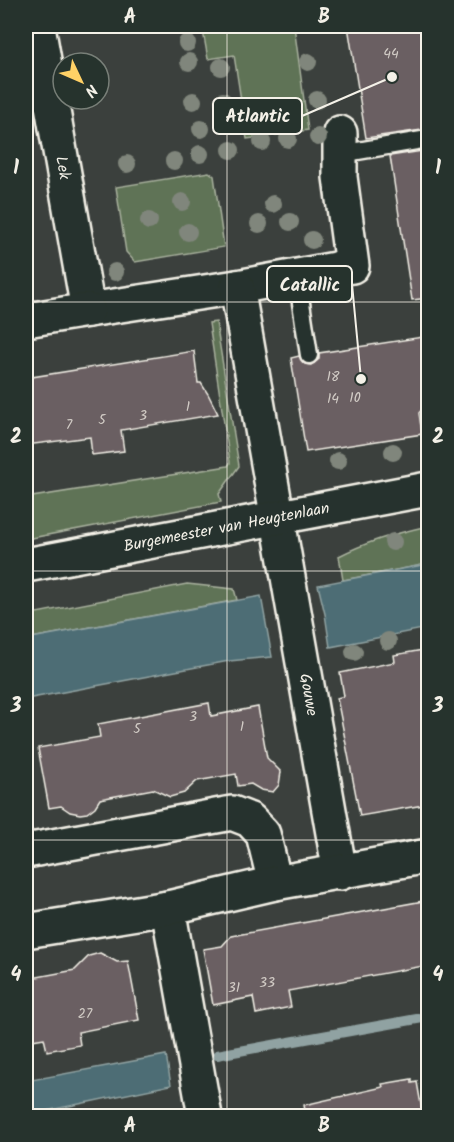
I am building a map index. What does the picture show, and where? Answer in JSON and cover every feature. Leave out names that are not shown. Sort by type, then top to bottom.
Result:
[{"type":"street","name":"Lek","points":[[38,26],[88,310]]},
{"type":"street","points":[[26,320],[237,288],[352,266],[340,177],[340,144]]},
{"type":"street","points":[[237,288],[276,516]]},
{"type":"street","name":"Burgemeester van Heugtenlaan","points":[[26,565],[276,516],[429,489]]},
{"type":"street","name":"Gouwe","points":[[276,516],[340,873]]},
{"type":"street","points":[[26,851],[232,813],[250,820],[263,834],[275,884]]},
{"type":"street","points":[[26,931],[168,908],[275,884],[429,856]]},
{"type":"street","points":[[168,908],[202,1103]]},
{"type":"lane","points":[[340,144],[429,140]]},
{"type":"lane","points":[[297,277],[309,355]]},
{"type":"green space","points":[[240,26],[294,26],[308,130],[247,139],[234,55],[208,59],[203,31]]},
{"type":"green space","points":[[209,172],[214,176],[224,247],[135,262],[126,252],[116,187]]},
{"type":"green space","points":[[216,322],[239,466],[219,494],[221,502],[26,539],[26,498],[228,466],[230,463],[209,323]]},
{"type":"green space","points":[[428,526],[428,564],[343,580],[339,556],[382,538]]},
{"type":"green space","points":[[187,584],[234,589],[237,600],[26,639],[26,615]]},
{"type":"water","points":[[428,564],[428,628],[330,647],[318,585]]},
{"type":"water","points":[[261,596],[272,657],[229,661],[26,699],[26,639]]},
{"type":"water","points":[[166,1055],[171,1085],[26,1115],[26,1081]]},
{"type":"building","points":[[348,26],[429,26],[429,129],[366,138]]},
{"type":"building","points":[[429,150],[429,298],[412,300],[390,156]]},
{"type":"building","points":[[429,336],[429,401],[419,413],[422,434],[306,452],[291,358],[299,356],[305,364],[311,365],[319,359],[319,353]]},
{"type":"building","points":[[194,351],[198,383],[201,383],[218,414],[121,430],[124,451],[92,455],[90,437],[26,445],[26,378]]},
{"type":"building","points":[[429,649],[429,804],[360,816],[337,698],[344,696],[340,673],[395,662],[394,655]]},
{"type":"building","points":[[209,703],[211,716],[258,707],[267,758],[281,772],[279,785],[273,792],[261,790],[251,784],[238,786],[236,774],[197,781],[184,793],[170,797],[153,789],[100,799],[87,813],[70,812],[61,806],[49,808],[38,748],[100,737],[98,724]]},
{"type":"building","points":[[429,900],[429,965],[288,991],[291,1007],[256,1014],[253,997],[213,1005],[203,949],[222,946],[231,936]]},
{"type":"building","points":[[100,953],[117,962],[128,961],[139,1020],[78,1032],[80,1045],[47,1051],[44,1038],[26,1041],[26,979],[75,970],[89,956]]},
{"type":"building","points":[[412,1079],[412,1083],[417,1082],[423,1116],[306,1116],[304,1105],[383,1087],[382,1084]]},
{"type":"waterway","points":[[217,1055],[428,1017]]},
{"type":"place","name":"Atlantic","points":[[392,77]]},
{"type":"place","name":"Catallic","points":[[361,379]]}]
